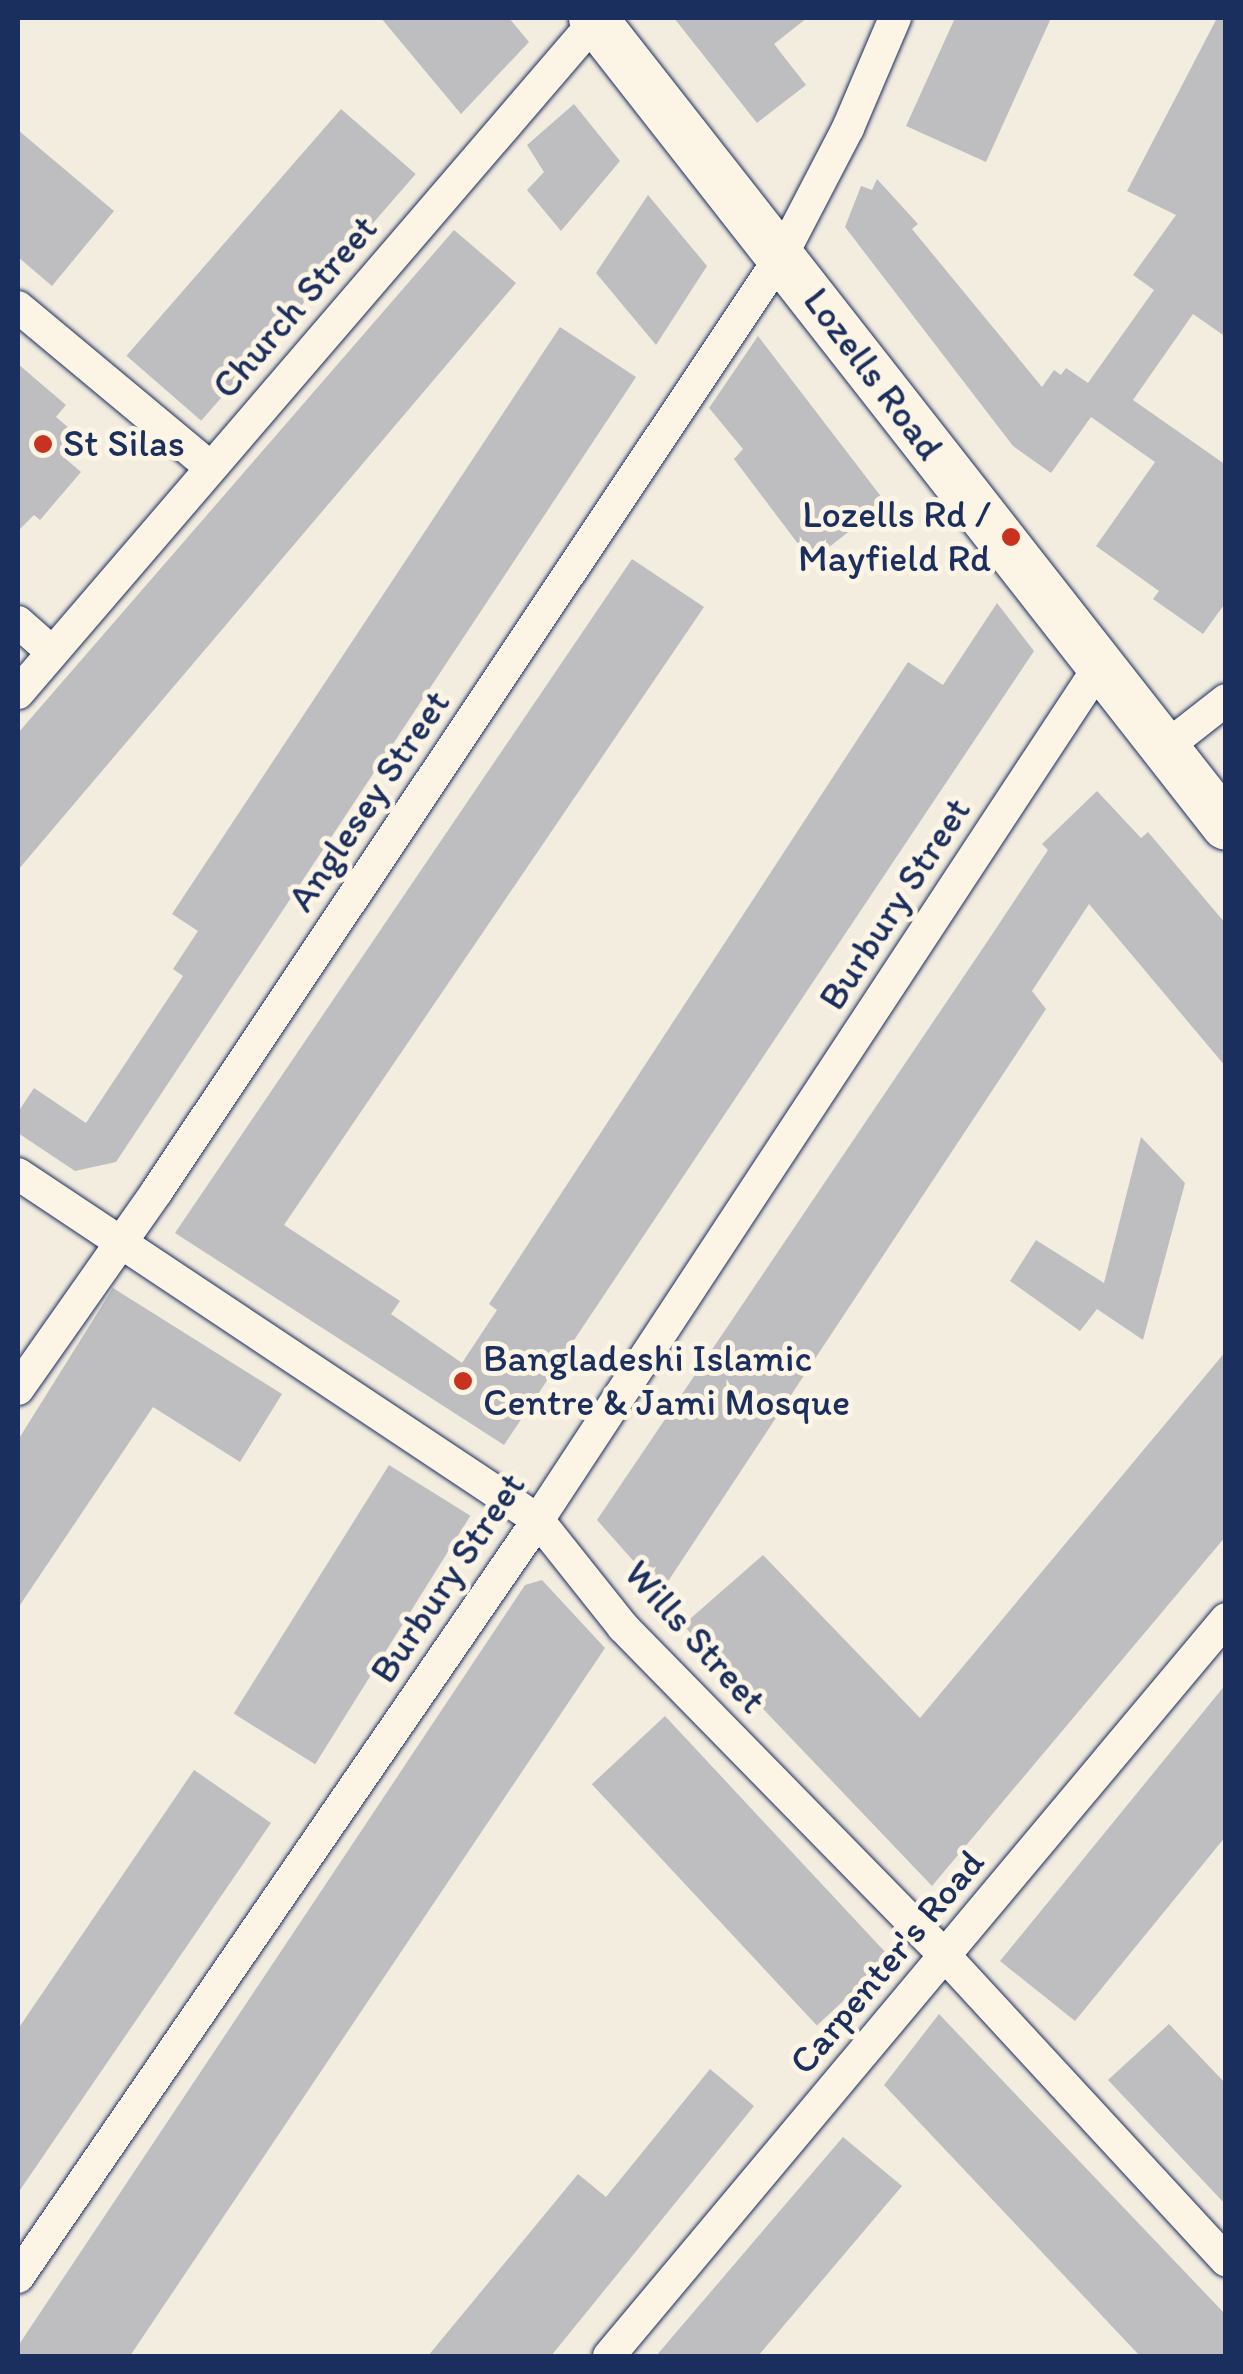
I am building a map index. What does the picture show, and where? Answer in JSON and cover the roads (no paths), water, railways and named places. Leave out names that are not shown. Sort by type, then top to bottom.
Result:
[{"type":"main road","name":"Lozells Road","points":[[594,19],[782,254],[1226,826]]},
{"type":"street","name":"Anglesey Street","points":[[18,1389],[122,1242],[782,254],[848,128],[896,18]]},
{"type":"street","name":"Church Street","points":[[18,693],[594,19]]},
{"type":"street","points":[[18,307],[210,467]]},
{"type":"street","points":[[18,622],[52,652]]},
{"type":"street","name":"Burbury Street","points":[[18,2277],[538,1520],[1099,666]]},
{"type":"street","points":[[1166,747],[1226,700]]},
{"type":"street","name":"Wills Street","points":[[18,1174],[538,1520],[623,1627],[946,1957],[1226,2260]]},
{"type":"street","name":"Carpenter's Road","points":[[609,2356],[1226,1619]]},
{"type":"place","name":"St Silas","points":[[43,444]]},
{"type":"place","name":"Lozells Rd / Mayfield Rd","points":[[1011,537]]},
{"type":"place","name":"Bangladeshi Islamic Centre & Jami Mosque","points":[[463,1381]]}]
